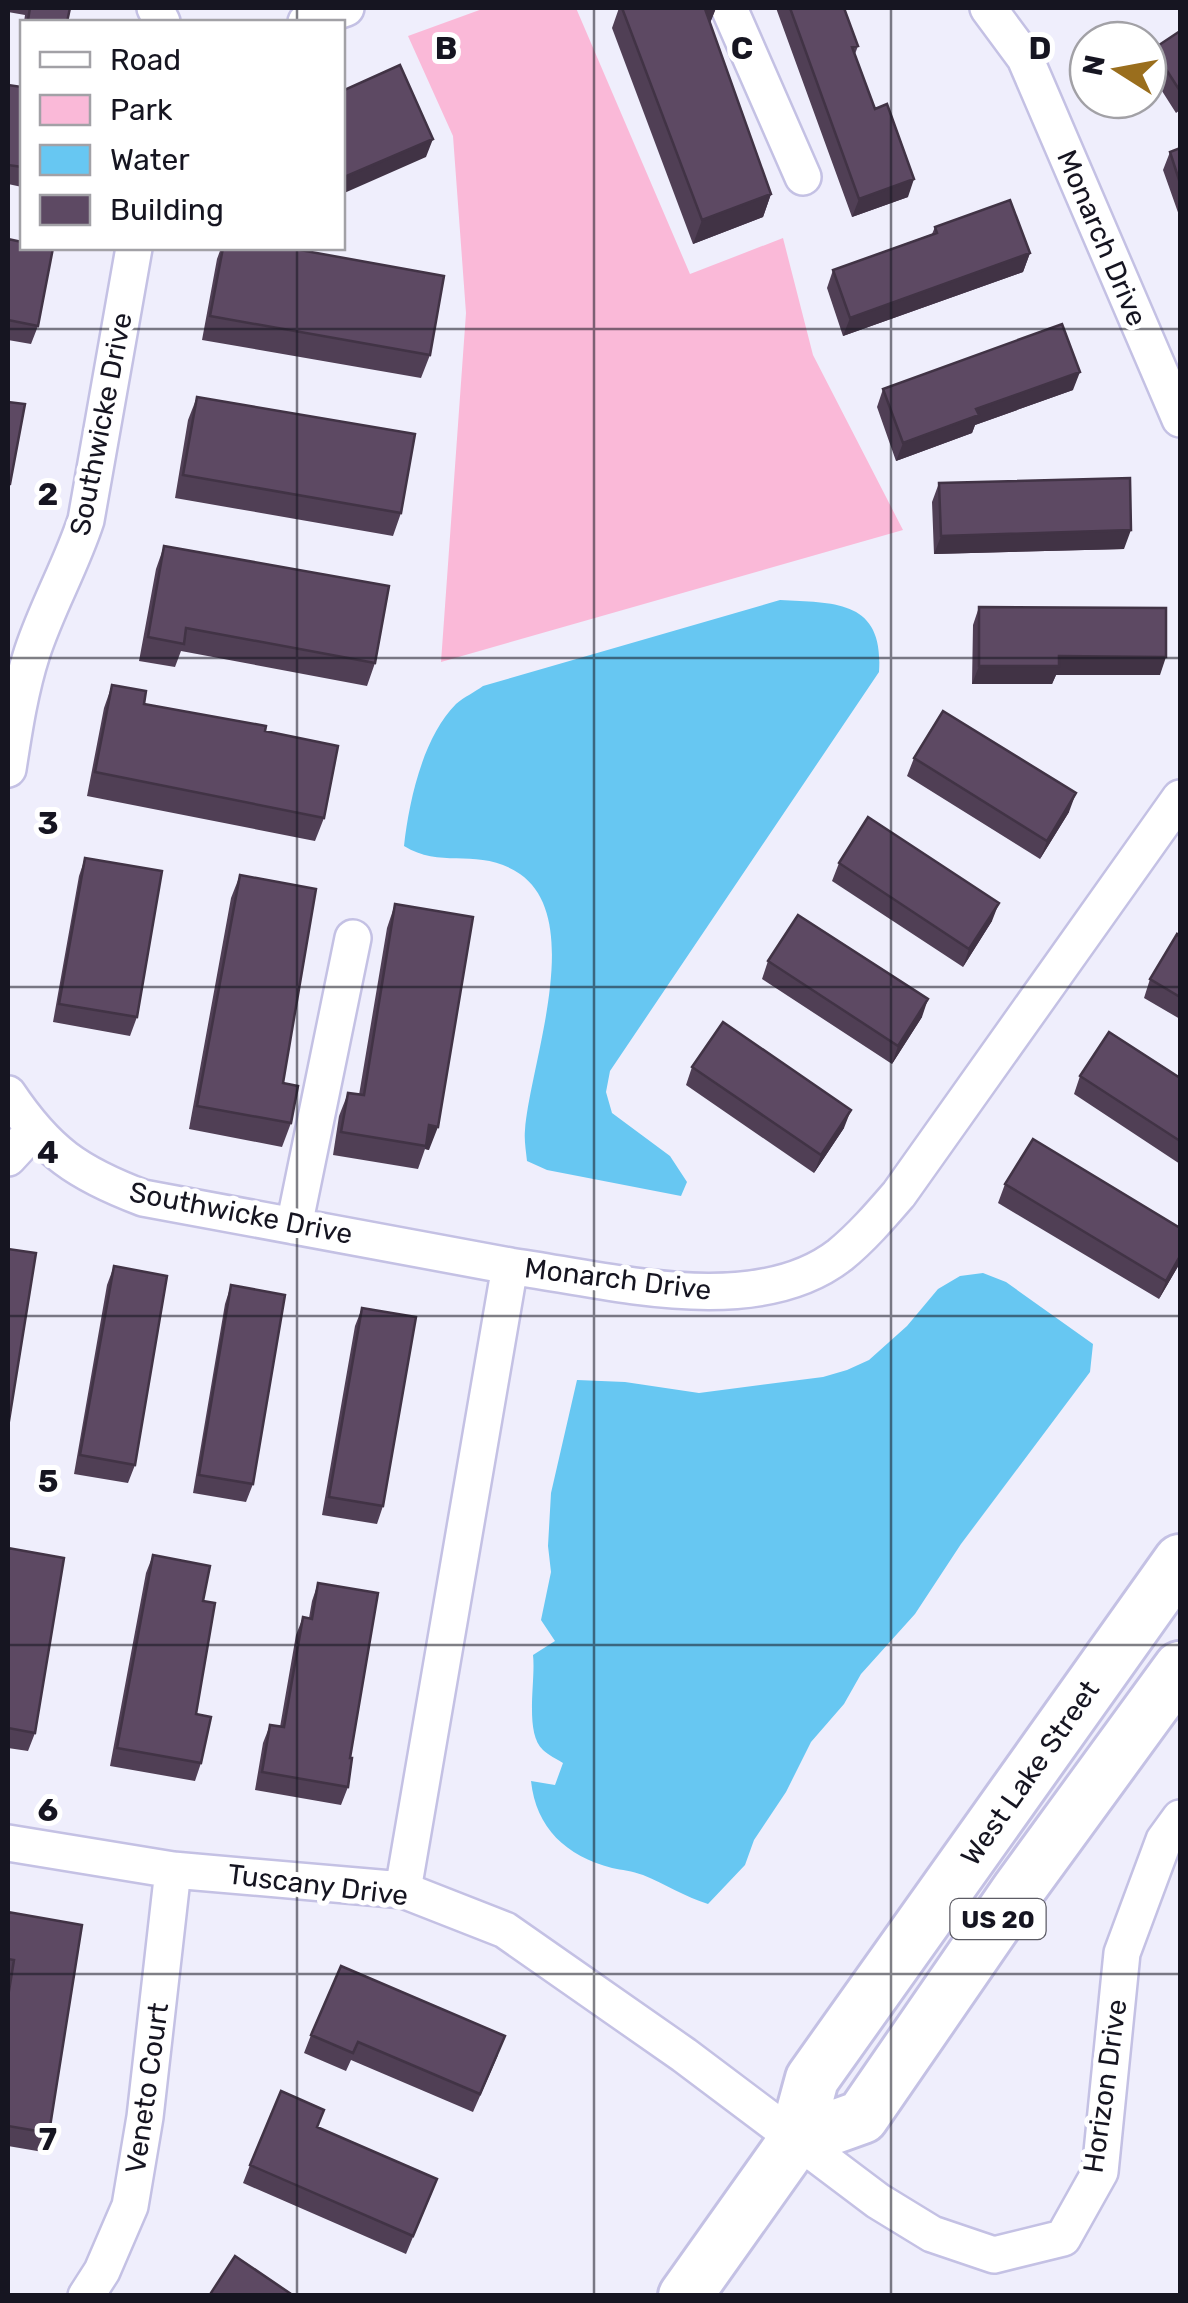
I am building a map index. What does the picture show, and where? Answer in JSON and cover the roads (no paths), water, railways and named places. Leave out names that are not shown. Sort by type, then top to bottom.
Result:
[{"type":"highway","name":"West Lake Street","points":[[685,2296],[795,2141],[812,2079],[1180,1561]]},
{"type":"highway","name":"West Lake Street","points":[[795,2141],[862,2116],[1019,1889],[1180,1668]]},
{"type":"street","points":[[312,20],[346,8]]},
{"type":"street","points":[[729,8],[803,177]]},
{"type":"street","name":"Monarch Drive","points":[[988,8],[1025,58],[1180,419]]},
{"type":"street","name":"Southwicke Drive","points":[[8,769],[18,706],[33,651],[72,564],[86,520],[134,250]]},
{"type":"street","name":"Monarch Drive","points":[[403,1890],[510,1266],[701,1293],[733,1293],[800,1276],[837,1257],[872,1227],[899,1194],[1180,798]]},
{"type":"street","points":[[294,1226],[352,938]]},
{"type":"street","name":"Southwicke Drive","points":[[8,1094],[33,1131],[62,1158],[95,1180],[142,1198],[510,1266]]},
{"type":"street","points":[[8,1158],[33,1131]]},
{"type":"street","name":"Horizon Drive","points":[[795,2141],[932,2234],[994,2255],[1063,2238],[1100,2172],[1122,1953],[1164,1840],[1180,1818]]},
{"type":"street","name":"Tuscany Drive","points":[[8,1843],[173,1870],[403,1890],[505,1930],[684,2055],[795,2141]]},
{"type":"street","name":"Veneto Court","points":[[86,2296],[102,2271],[130,2206],[146,2117],[173,1870]]},
{"type":"water","points":[[780,600],[837,605],[865,618],[874,631],[879,672],[610,1071],[606,1092],[612,1113],[670,1156],[687,1182],[681,1196],[547,1170],[527,1161],[525,1134],[549,994],[549,924],[539,896],[520,874],[490,861],[433,857],[404,846],[414,790],[426,752],[456,704],[483,686]]},
{"type":"water","points":[[983,1273],[1006,1282],[1093,1344],[1090,1372],[961,1544],[915,1614],[861,1674],[844,1704],[811,1742],[786,1792],[754,1840],[745,1865],[708,1904],[643,1875],[596,1863],[567,1848],[539,1813],[531,1781],[555,1785],[563,1763],[537,1742],[532,1705],[533,1655],[555,1641],[541,1620],[551,1572],[551,1493],[577,1380],[625,1382],[699,1393],[823,1377],[869,1360],[907,1326],[938,1289],[960,1276]]}]
